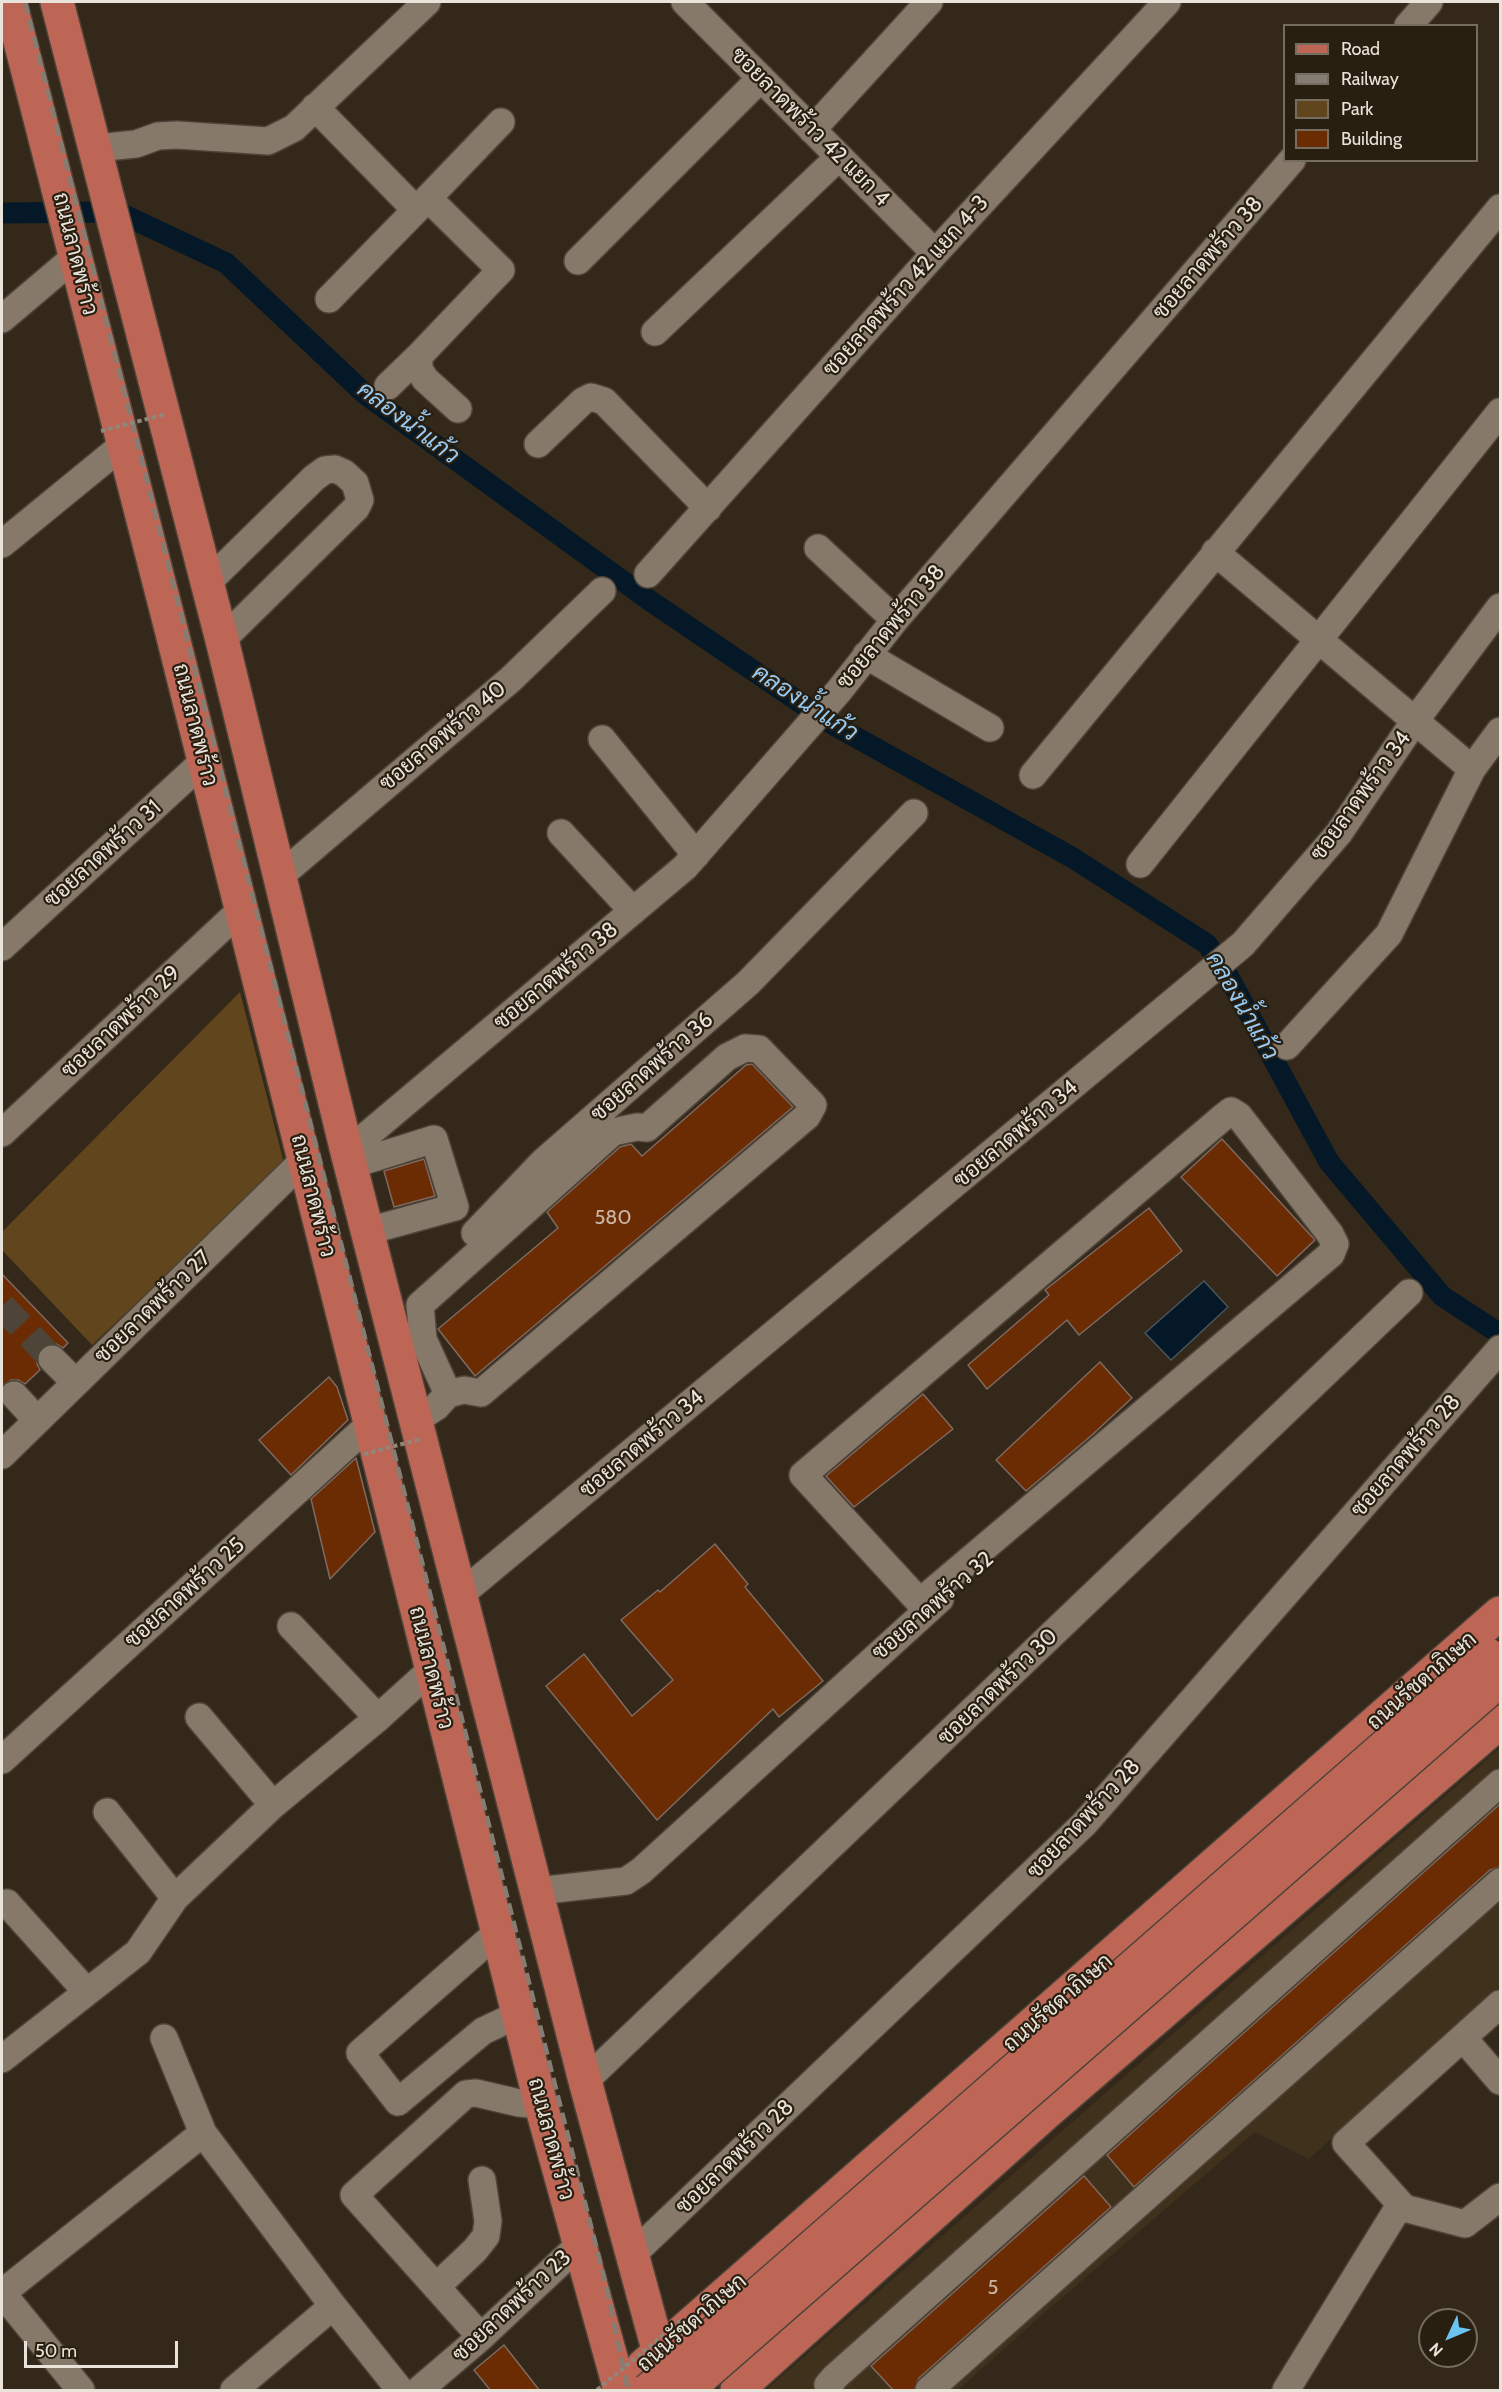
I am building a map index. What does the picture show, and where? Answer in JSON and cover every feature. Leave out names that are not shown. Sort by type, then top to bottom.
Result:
[{"type":"main road","name":"ถนนลาดพร้าว","points":[[10,2],[111,393],[112,438],[204,761],[304,1160],[367,1439],[431,1670],[579,2245],[625,2389]]},
{"type":"main road","name":"ถนนลาดพร้าว","points":[[57,2],[222,640],[390,1320],[585,2081],[659,2354],[666,2391]]},
{"type":"main road","points":[[111,393],[155,382]]},
{"type":"main road","name":"ถนนรัชดาภิเษก","points":[[625,2389],[659,2354],[1500,1613]]},
{"type":"main road","name":"ถนนรัชดาภิเษก","points":[[625,2389],[1497,1660]]},
{"type":"main road","name":"ถนนรัชดาภิเษก","points":[[687,2391],[1497,1660]]},
{"type":"main road","points":[[737,2391],[988,2164],[1500,1722]]},
{"type":"main road","points":[[1098,1968],[1090,1996],[1094,2008],[1110,2024],[1121,2029],[1148,2025]]},
{"type":"main road","points":[[937,2109],[932,2134],[937,2145],[952,2162],[963,2166],[988,2164]]},
{"type":"street","points":[[96,148],[136,144],[158,136],[177,135],[250,142],[268,141],[294,128],[427,2]]},
{"type":"street","name":"ซอยลาดพร้าว 42 แยก 4","points":[[685,2],[935,253]]},
{"type":"street","points":[[812,130],[929,2]]},
{"type":"street","name":"ซอยลาดพร้าว 42 แยก 4-3","points":[[648,574],[935,253],[1167,2]]},
{"type":"street","points":[[1410,24],[1429,2]]},
{"type":"street","points":[[578,261],[762,78]]},
{"type":"street","points":[[315,107],[422,204],[501,270],[388,386]]},
{"type":"street","points":[[329,299],[501,122]]},
{"type":"street","points":[[655,332],[839,157]]},
{"type":"street","name":"ซอยลาดพร้าว 38","points":[[349,1158],[685,867],[1290,162]]},
{"type":"street","points":[[1034,775],[1500,208]]},
{"type":"street","points":[[2,319],[74,249]]},
{"type":"street","points":[[419,356],[419,369],[424,379],[458,409]]},
{"type":"street","points":[[537,444],[583,400],[591,397],[604,401],[708,508]]},
{"type":"street","points":[[1140,864],[1500,412]]},
{"type":"street","points":[[2,543],[112,438]]},
{"type":"street","points":[[206,584],[314,478],[325,470],[335,469],[344,473],[355,483],[360,500],[356,508],[222,640]]},
{"type":"street","points":[[818,548],[895,620]]},
{"type":"street","points":[[1215,552],[1472,769]]},
{"type":"street","name":"ซอยลาดพร้าว 40","points":[[279,876],[511,679],[602,591]]},
{"type":"street","name":"ซอยลาดพร้าว 34","points":[[461,1594],[1243,944],[1340,833],[1414,722],[1500,607]]},
{"type":"street","points":[[866,655],[990,728]]},
{"type":"street","points":[[1287,1046],[1389,934],[1472,769],[1500,731]]},
{"type":"street","points":[[602,739],[696,855]]},
{"type":"street","name":"ซอยลาดพร้าว 31","points":[[2,946],[204,761]]},
{"type":"street","name":"ซอยลาดพร้าว 36","points":[[390,1320],[543,1162],[748,983],[914,813]]},
{"type":"street","points":[[561,833],[633,910]]},
{"type":"street","name":"ซอยลาดพร้าว 29","points":[[2,1133],[241,910]]},
{"type":"street","points":[[418,1429],[448,1394],[464,1390],[481,1393],[807,1116],[813,1105],[759,1049],[745,1048],[727,1057],[647,1128],[637,1127],[613,1132],[420,1305],[423,1339],[448,1394]]},
{"type":"street","points":[[1231,1111],[1239,1116],[1329,1234],[1335,1244],[1331,1254],[923,1606],[803,1475],[1222,1118],[1231,1111]]},
{"type":"street","points":[[349,1158],[434,1139],[455,1207],[368,1231]]},
{"type":"street","name":"ซอยลาดพร้าว 27","points":[[2,1455],[304,1160]]},
{"type":"street","name":"ซอยลาดพร้าว 32","points":[[537,1891],[626,1881],[641,1871],[923,1606],[1314,1279]]},
{"type":"street","name":"ซอยลาดพร้าว 30","points":[[585,2081],[1409,1293]]},
{"type":"street","name":"ซอยลาดพร้าว 28","points":[[632,2255],[1084,1824],[1497,1353]]},
{"type":"street","points":[[52,1359],[76,1383]]},
{"type":"street","points":[[14,1395],[37,1420]]},
{"type":"street","name":"ซอยลาดพร้าว 25","points":[[2,1760],[367,1439]]},
{"type":"street","points":[[291,1626],[378,1718]]},
{"type":"street","points":[[2,2059],[138,1952],[175,1898],[273,1805],[378,1718],[431,1670]]},
{"type":"street","points":[[199,1717],[273,1805]]},
{"type":"street","points":[[830,2391],[828,2385],[835,2377],[1500,1783]]},
{"type":"street","points":[[107,1812],[175,1898]]},
{"type":"street","points":[[929,2391],[1500,1882]]},
{"type":"street","points":[[7,1903],[87,1992]]},
{"type":"street","points":[[498,1932],[360,2054],[398,2102],[483,2031],[519,2014]]},
{"type":"street","points":[[1500,2004],[1346,2143],[1404,2208],[1465,2224],[1500,2197]]},
{"type":"street","points":[[164,2038],[203,2133],[400,2391]]},
{"type":"street","points":[[1464,2038],[1500,2081]]},
{"type":"street","points":[[481,2337],[354,2195],[466,2094],[476,2093],[512,2102],[541,2104]]},
{"type":"street","points":[[81,2391],[2,2293],[203,2133]]},
{"type":"street","points":[[436,2287],[475,2250],[486,2236],[488,2221],[482,2180]]},
{"type":"street","points":[[1286,2391],[1395,2213],[1404,2208]]},
{"type":"street","name":"ซอยลาดพร้าว 23","points":[[419,2391],[481,2337],[579,2245]]},
{"type":"street","points":[[234,2391],[333,2306]]},
{"type":"path","points":[[112,438],[166,414]]},
{"type":"path","points":[[367,1439],[418,1429]]},
{"type":"shaded area","points":[[1500,1748],[1500,1986],[1309,2159],[1255,2132],[958,2390],[766,2390]]},
{"type":"green space","points":[[240,992],[284,1163],[92,1345],[2,1250],[2,1232]]},
{"type":"water","points":[[1204,1281],[1228,1307],[1171,1360],[1145,1333]]},
{"type":"building","points":[[752,1064],[793,1107],[475,1376],[438,1329],[558,1228],[547,1212],[620,1147],[631,1144],[642,1156],[746,1065]]},
{"type":"building","points":[[1222,1139],[1315,1240],[1277,1276],[1181,1177]]},
{"type":"building","points":[[424,1159],[435,1196],[394,1207],[384,1171]]},
{"type":"building","points":[[1149,1208],[1182,1251],[1079,1335],[1067,1320],[987,1389],[968,1365],[1049,1295],[1045,1290]]},
{"type":"building","points":[[2,1274],[68,1343],[63,1348],[56,1344],[47,1344],[41,1348],[37,1356],[40,1370],[25,1384],[18,1380],[11,1380],[2,1386]]},
{"type":"building","points":[[1100,1362],[1132,1398],[1026,1491],[996,1460]]},
{"type":"building","points":[[329,1377],[337,1387],[348,1420],[291,1475],[259,1440]]},
{"type":"building","points":[[923,1394],[953,1429],[854,1507],[826,1476]]},
{"type":"building","points":[[356,1458],[375,1532],[330,1579],[311,1499]]},
{"type":"building","points":[[715,1544],[748,1584],[745,1587],[823,1681],[779,1717],[773,1709],[657,1820],[546,1686],[584,1654],[632,1716],[673,1680],[621,1620],[658,1590],[660,1592]]},
{"type":"building","points":[[1500,1804],[1500,1867],[1490,1870],[1134,2187],[1107,2155]]},
{"type":"building","points":[[1084,2176],[1111,2207],[919,2378],[914,2391],[894,2391],[871,2366]]},
{"type":"building","points":[[504,2345],[540,2391],[491,2391],[474,2370]]},
{"type":"waterway","name":"คลองน้ำแก้ว","points":[[2,213],[118,212],[226,263],[365,394],[649,600],[832,724],[1073,858],[1207,944],[1224,968],[1329,1162],[1442,1296],[1500,1334]]},
{"type":"tunnel","points":[[2,1306],[52,1359]]},
{"type":"railway","points":[[25,2],[606,2285],[628,2390]]}]
